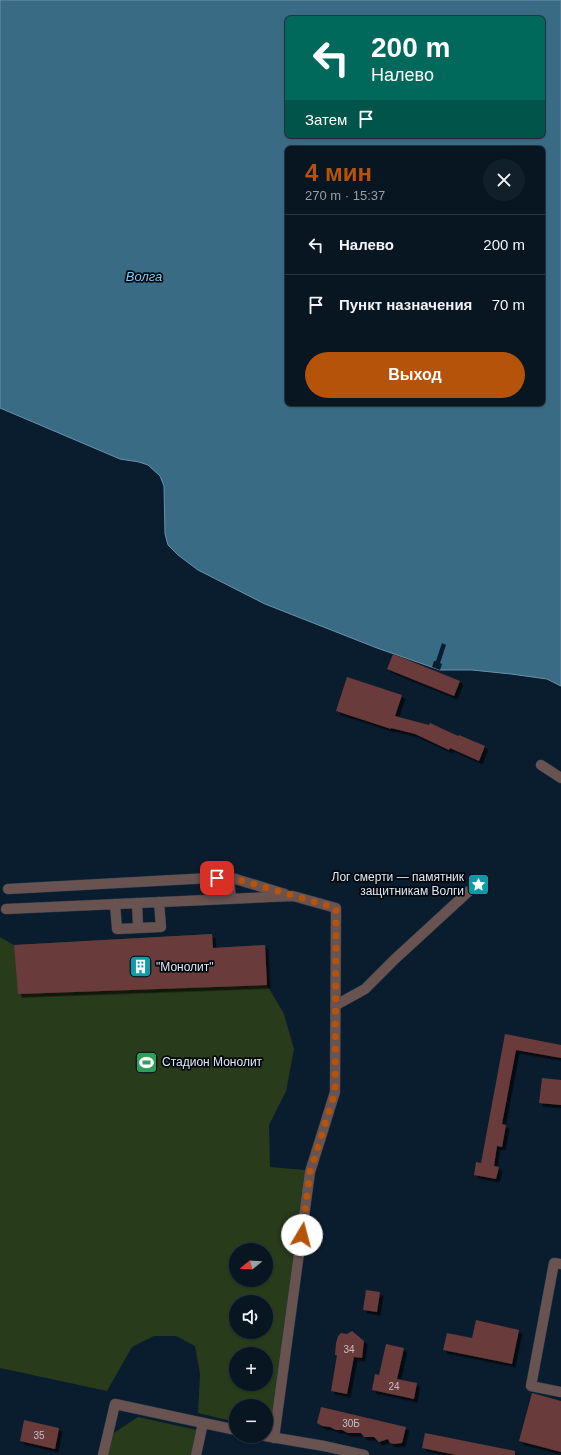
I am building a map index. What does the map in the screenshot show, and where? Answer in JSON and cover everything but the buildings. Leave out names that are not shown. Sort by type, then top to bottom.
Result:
[{"type":"street","points":[[541,765],[561,778]]},
{"type":"street","points":[[230,877],[231,899]]},
{"type":"street","points":[[8,889],[230,877],[336,908],[335,1092],[310,1172],[273,1411]]},
{"type":"street","points":[[336,1005],[365,989],[395,959],[469,891]]},
{"type":"street","points":[[6,909],[293,896]]},
{"type":"street","points":[[115,904],[117,929],[161,927],[160,902]]},
{"type":"street","points":[[137,903],[138,928]]},
{"type":"street","points":[[561,1264],[554,1263],[531,1386],[561,1392]]},
{"type":"street","points":[[103,1455],[115,1404],[229,1429]]},
{"type":"street","points":[[196,1455],[203,1423]]},
{"type":"street","points":[[273,1438],[323,1450],[364,1455]]},
{"type":"green space","points":[[212,934],[213,948],[265,945],[267,985],[284,1014],[294,1049],[286,1091],[269,1125],[270,1167],[305,1170],[273,1407],[273,1399],[229,1399],[229,1420],[198,1413],[200,1374],[195,1346],[176,1336],[154,1336],[132,1347],[107,1391],[0,1368],[0,937],[14,945]]},
{"type":"green space","points":[[138,1417],[197,1430],[192,1455],[106,1455],[111,1435]]},
{"type":"water","name":"Волга","points":[[0,0],[561,0],[561,686],[547,679],[511,674],[472,670],[440,670],[377,648],[265,604],[198,570],[178,555],[168,545],[165,534],[164,486],[160,476],[148,465],[120,459],[0,408]]},
{"type":"pier","points":[[442,643],[446,645],[440,663],[442,664],[440,670],[432,667],[434,661],[436,661]]},
{"type":"place","name":"Лог смерти — памятник защитникам Волги","points":[[479,884]]},
{"type":"place","name":"\"Монолит\"","points":[[141,967]]},
{"type":"place","name":"Стадион Монолит","points":[[147,1062]]},
{"type":"route","points":[[217,878],[230,877],[336,908],[335,1092],[310,1172],[302,1235]]}]
